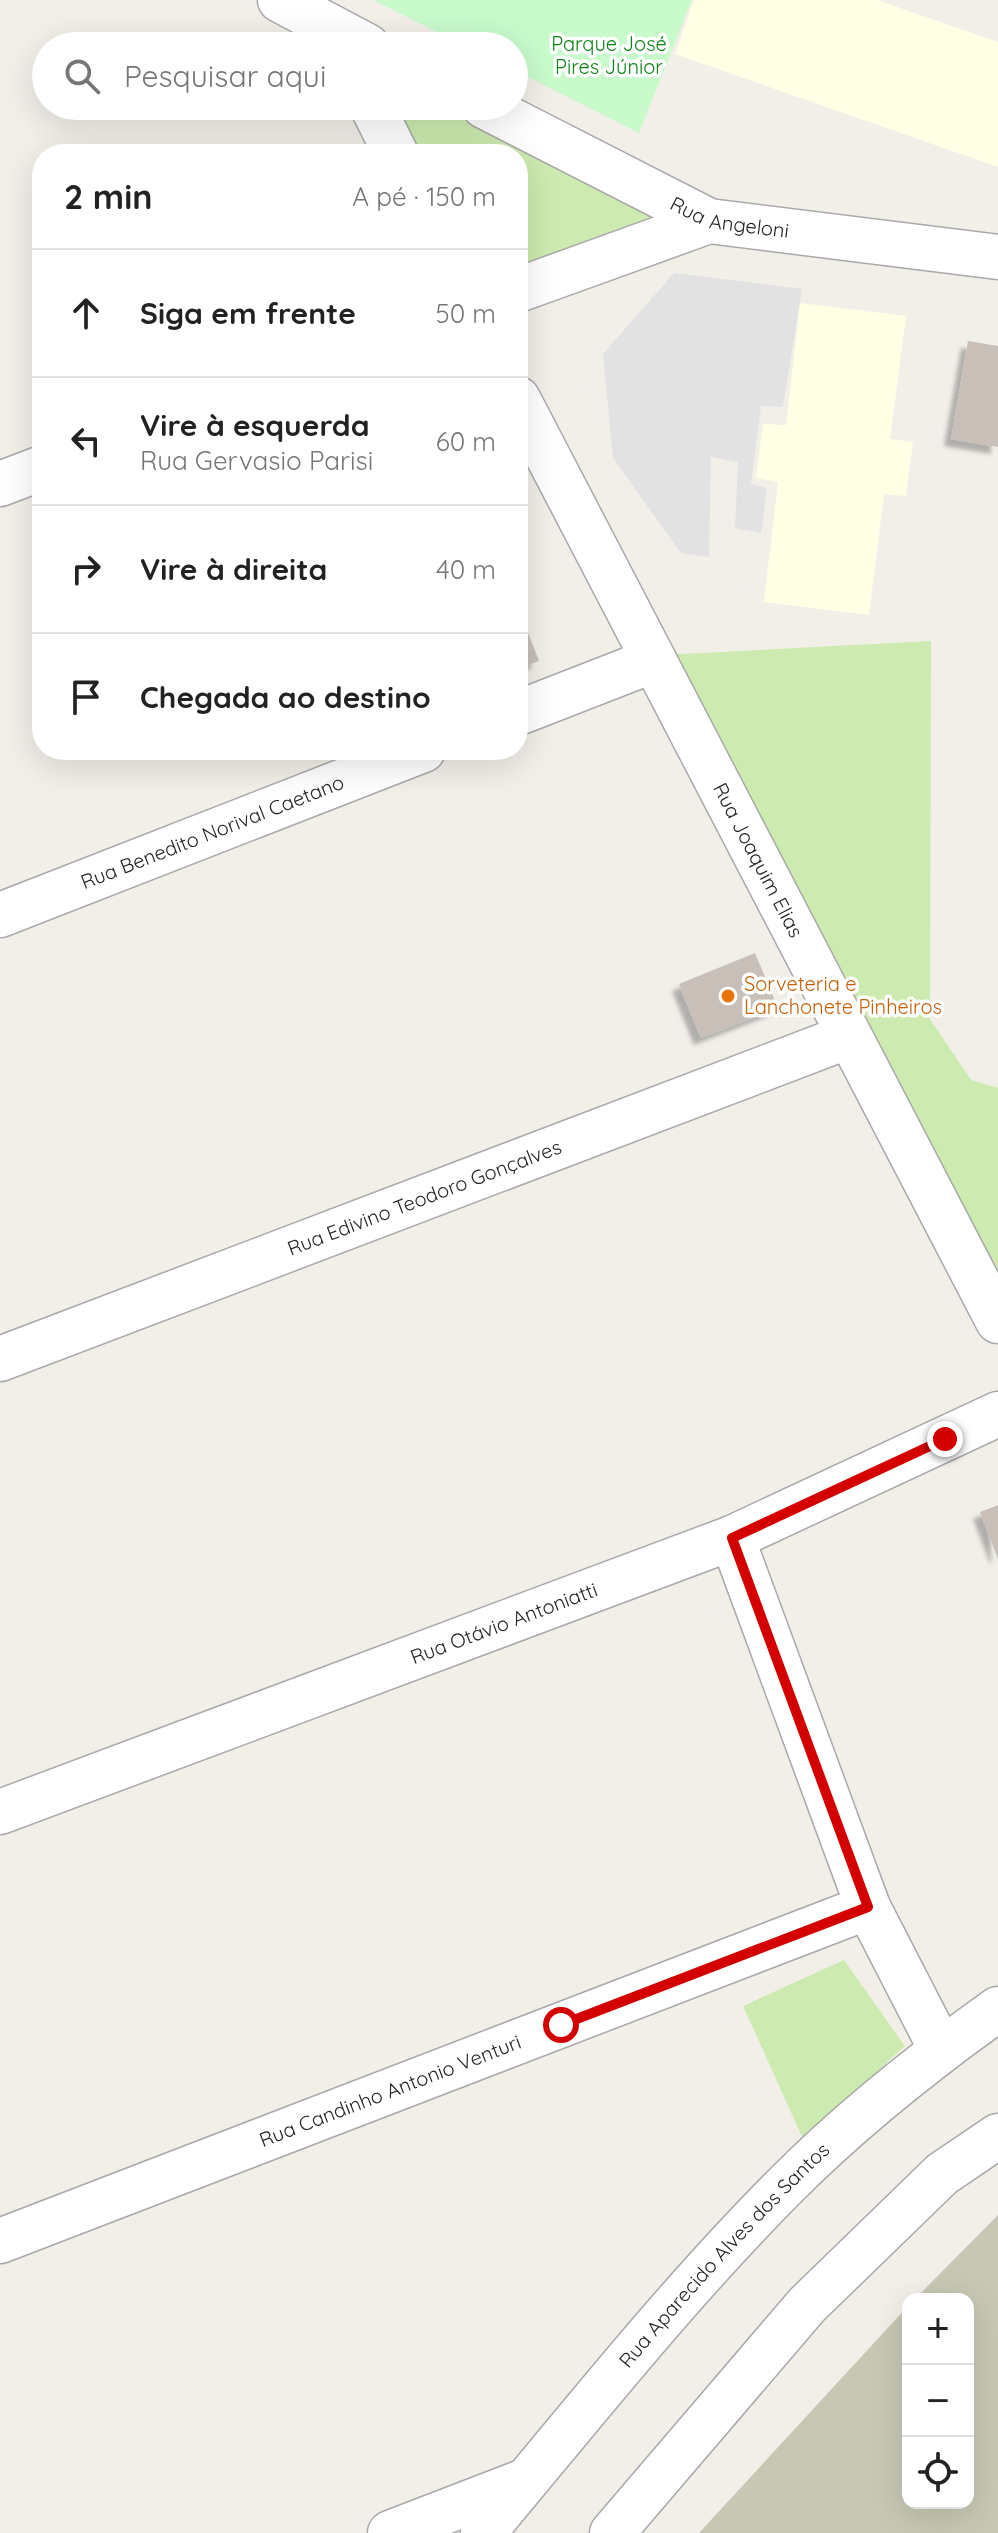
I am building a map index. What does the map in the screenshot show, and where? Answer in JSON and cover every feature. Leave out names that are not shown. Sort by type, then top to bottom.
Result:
[{"type":"street","points":[[280,0],[333,32]]},
{"type":"street","points":[[379,120],[391,144]]},
{"type":"street","name":"Rua Angeloni","points":[[511,120],[709,221],[998,257]]},
{"type":"street","points":[[528,286],[709,221]]},
{"type":"street","name":"Rua Joaquim Elias","points":[[528,418],[998,1321]]},
{"type":"street","points":[[0,484],[32,472]]},
{"type":"street","points":[[528,709],[654,660]]},
{"type":"street","name":"Rua Benedito Norival Caetano","points":[[0,915],[397,760]]},
{"type":"street","name":"Rua Edivino Teodoro Gonçalves","points":[[0,1359],[849,1036]]},
{"type":"street","name":"Rua Otávio Antoniatti","points":[[0,1812],[732,1538],[998,1414]]},
{"type":"street","points":[[732,1538],[868,1907],[941,2049]]},
{"type":"street","name":"Rua Candinho Antonio Venturi","points":[[0,2241],[868,1907]]},
{"type":"street","name":"Rua Aparecido Alves dos Santos","points":[[483,2533],[648,2336],[788,2183],[941,2049],[998,2009]]},
{"type":"street","points":[[612,2533],[807,2305],[942,2174],[998,2136]]},
{"type":"street","points":[[390,2533],[527,2480]]},
{"type":"shaded area","points":[[694,0],[877,0],[998,42],[998,167],[675,54]]},
{"type":"shaded area","points":[[674,273],[802,289],[783,407],[761,406],[751,484],[767,488],[761,533],[735,528],[738,462],[711,457],[709,557],[681,553],[613,458],[603,354]]},
{"type":"shaded area","points":[[800,303],[906,316],[890,439],[913,442],[906,496],[884,494],[869,615],[764,602],[778,482],[756,478],[763,424],[786,425]]},
{"type":"shaded area","points":[[998,2215],[998,2533],[699,2533],[902,2313],[902,2509],[974,2509],[974,2293],[921,2293]]},
{"type":"green space","name":"Parque José Pires Júnior","points":[[373,0],[692,0],[639,133],[528,77],[528,32],[437,32]]},
{"type":"green space","points":[[392,120],[486,120],[681,220],[528,274],[528,144],[404,144]]},
{"type":"green space","points":[[931,641],[930,1019],[971,1080],[998,1088],[998,1298],[664,655]]},
{"type":"green space","points":[[844,1960],[905,2046],[803,2139],[743,2006]]},
{"type":"building","points":[[968,341],[998,346],[998,447],[951,439]]},
{"type":"building","points":[[528,633],[539,661],[528,665]]},
{"type":"building","name":"Sorveteria e Lanchonete Pinheiros","points":[[755,953],[778,1008],[701,1038],[679,984]]},
{"type":"building","points":[[998,1505],[998,1559],[980,1512]]},
{"type":"place","name":"Sorveteria e Lanchonete Pinheiros","points":[[728,996]]},
{"type":"route","points":[[561,2025],[868,1907],[732,1538],[945,1439]]}]
